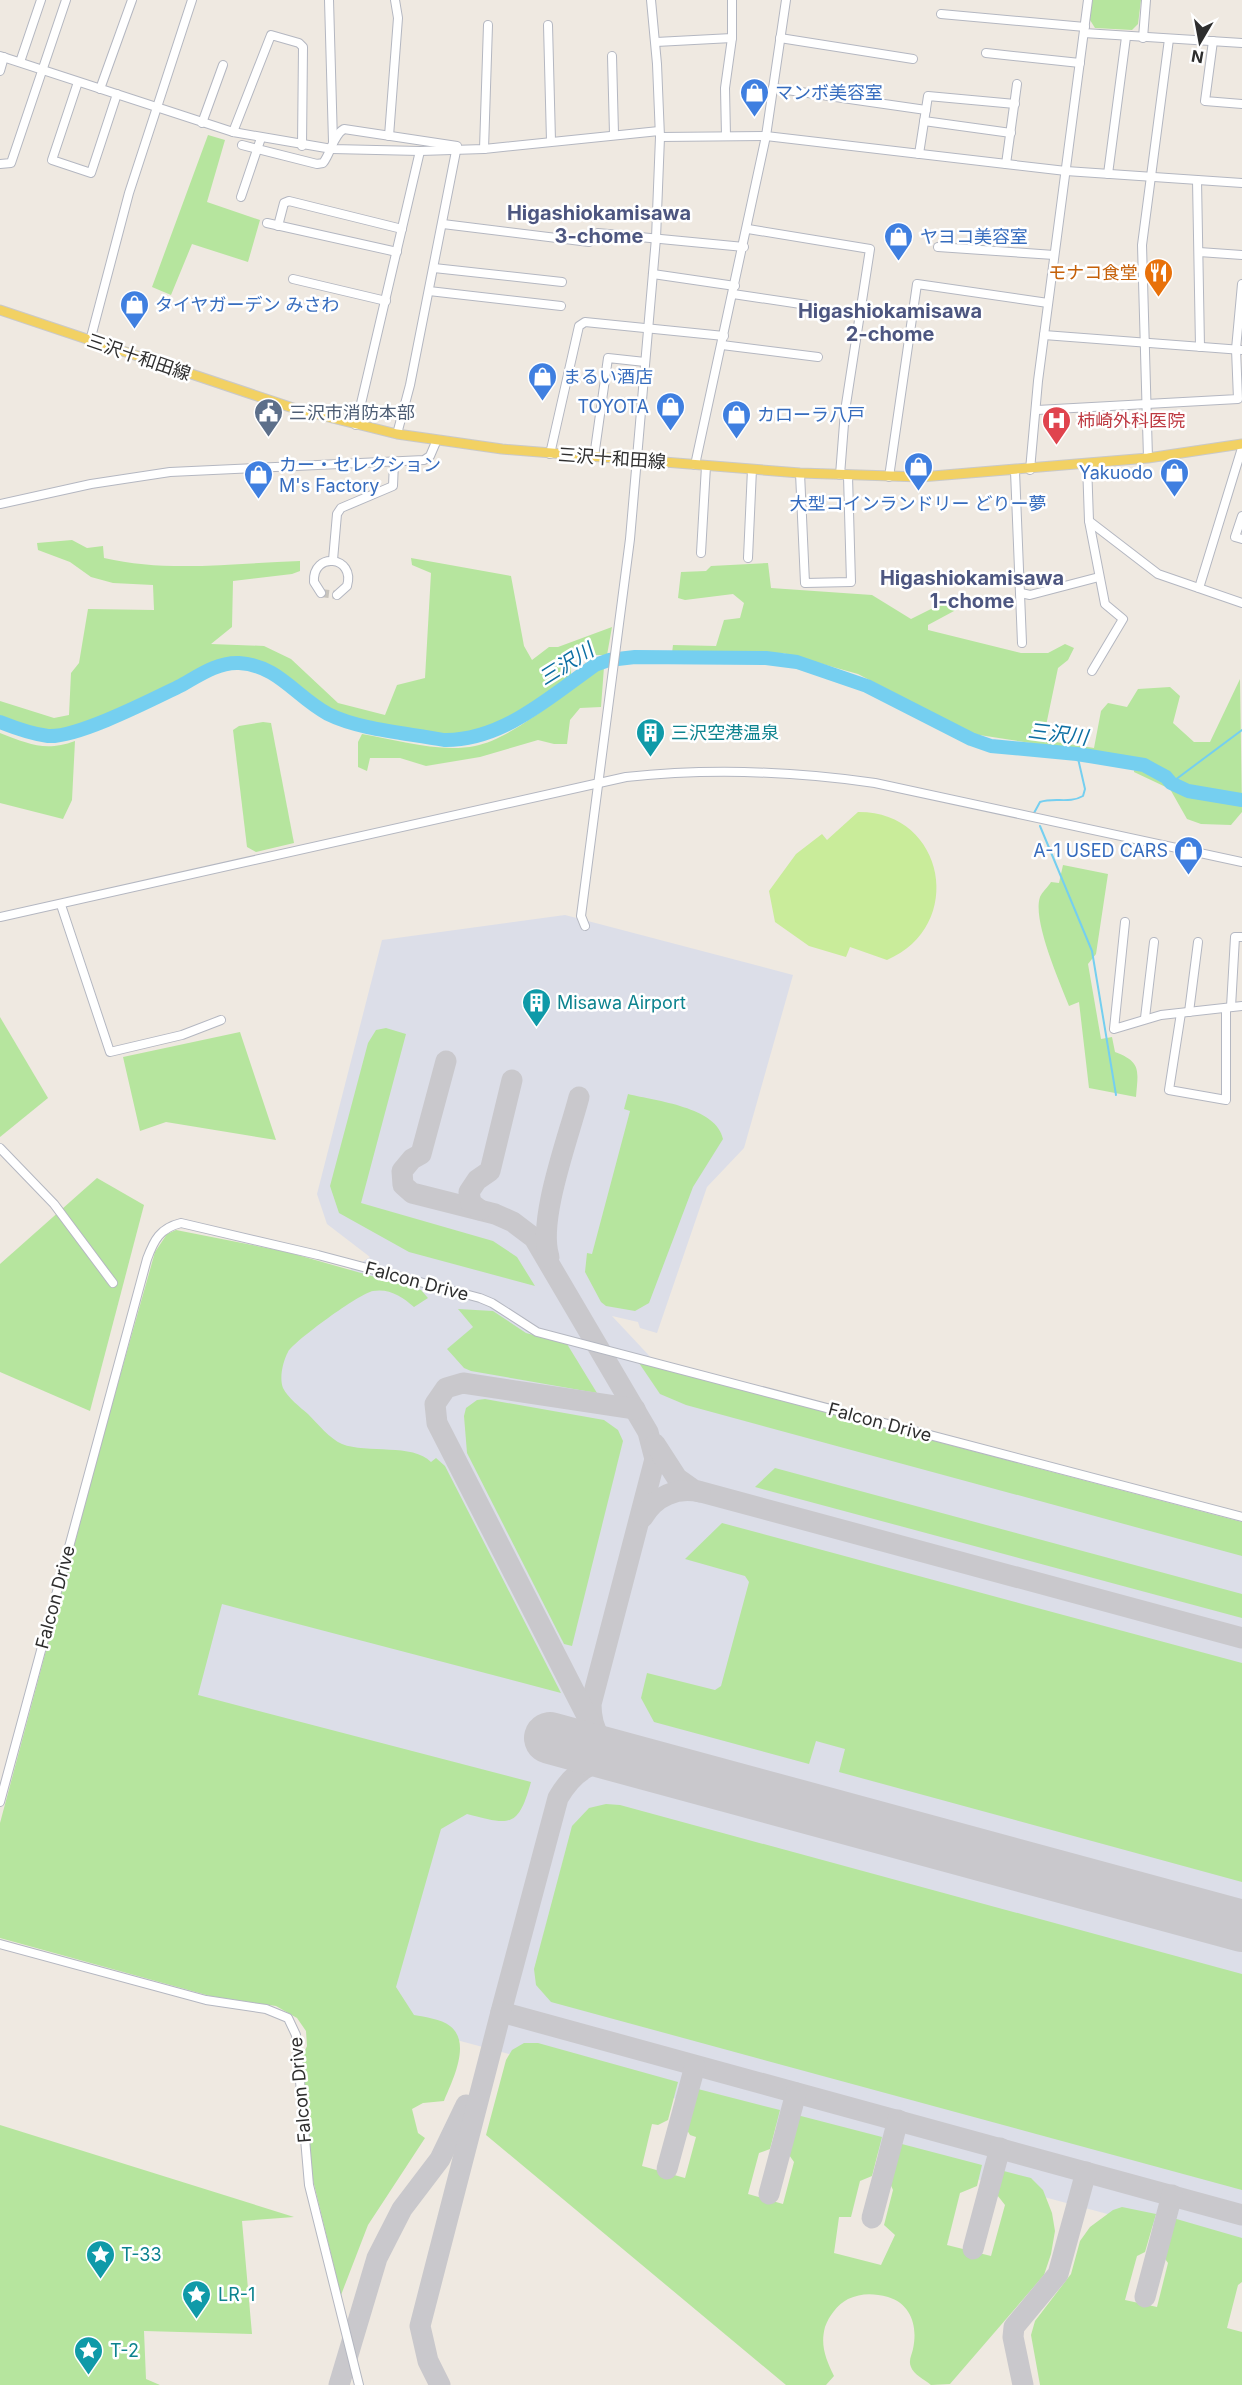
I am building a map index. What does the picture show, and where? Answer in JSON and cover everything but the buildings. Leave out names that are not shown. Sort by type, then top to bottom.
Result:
[{"type":"main road","name":"三沢十和田線","points":[[0,310],[250,395],[356,425],[436,442],[550,454],[844,476],[889,477],[1030,470],[1242,446]]},
{"type":"street","points":[[20,63],[41,0]]},
{"type":"street","points":[[0,164],[10,163],[66,0]]},
{"type":"street","points":[[100,89],[132,0]]},
{"type":"street","points":[[90,341],[129,193],[192,0]]},
{"type":"street","points":[[328,0],[332,146]]},
{"type":"street","points":[[389,136],[398,18],[395,0]]},
{"type":"street","points":[[585,926],[580,916],[617,647],[637,460],[656,238],[659,134],[656,42],[651,0]]},
{"type":"street","points":[[726,136],[725,88],[732,38],[732,0]]},
{"type":"street","points":[[695,465],[744,247],[766,135],[786,0]]},
{"type":"street","points":[[1030,470],[1044,335],[1088,0]]},
{"type":"street","points":[[1143,38],[1146,0]]},
{"type":"street","points":[[941,14],[1126,37],[1242,43]]},
{"type":"street","points":[[484,149],[488,25]]},
{"type":"street","points":[[548,25],[551,141]]},
{"type":"street","points":[[233,132],[271,35],[299,43],[303,47],[302,146]]},
{"type":"street","points":[[1108,174],[1126,37]]},
{"type":"street","points":[[656,42],[732,38]]},
{"type":"street","points":[[780,38],[913,59]]},
{"type":"street","points":[[1148,458],[1142,245],[1169,39]]},
{"type":"street","points":[[1213,41],[1205,101],[1242,104]]},
{"type":"street","points":[[986,53],[1080,63]]},
{"type":"street","points":[[612,56],[614,134]]},
{"type":"street","points":[[0,71],[2,57],[202,123],[233,132],[302,146],[420,152],[484,149],[614,134],[766,135],[1066,171],[1242,183]]},
{"type":"street","points":[[202,123],[223,65]]},
{"type":"street","points":[[78,82],[52,160],[91,173],[117,94]]},
{"type":"street","points":[[1006,164],[1017,84]]},
{"type":"street","points":[[773,88],[926,110]]},
{"type":"street","points":[[919,154],[928,96],[1015,104]]},
{"type":"street","points":[[924,121],[1011,133]]},
{"type":"street","points":[[242,145],[317,164],[323,163],[340,130],[344,129],[457,146],[434,268],[397,434]]},
{"type":"street","points":[[241,197],[261,138]]},
{"type":"street","points":[[356,425],[420,152]]},
{"type":"street","points":[[1197,180],[1200,347]]},
{"type":"street","points":[[278,226],[284,203],[289,201],[402,228]]},
{"type":"street","points":[[267,223],[397,252]]},
{"type":"street","points":[[443,224],[589,242]]},
{"type":"street","points":[[747,229],[870,249],[845,411],[844,476],[851,582],[805,583],[800,473]]},
{"type":"street","points":[[598,233],[744,247]]},
{"type":"street","points":[[938,247],[1054,255]]},
{"type":"street","points":[[1199,252],[1242,255]]},
{"type":"street","points":[[434,268],[562,282]]},
{"type":"street","points":[[653,274],[814,306]]},
{"type":"street","points":[[293,279],[386,301]]},
{"type":"street","points":[[889,477],[917,284],[1048,303]]},
{"type":"street","points":[[1036,410],[1238,399],[1242,284]]},
{"type":"street","points":[[429,291],[561,306]]},
{"type":"street","points":[[550,454],[579,326],[585,322],[723,336]]},
{"type":"street","points":[[1044,335],[1239,350]]},
{"type":"street","points":[[722,345],[818,357]]},
{"type":"street","points":[[594,457],[608,358],[645,362]]},
{"type":"street","points":[[0,504],[91,484],[170,472],[424,460],[430,456],[436,442]]},
{"type":"street","points":[[1199,588],[1242,446]]},
{"type":"street","points":[[333,560],[337,514],[341,508],[393,486],[394,462]]},
{"type":"street","points":[[1087,463],[1089,521],[1099,577],[1106,604],[1123,619],[1092,671]]},
{"type":"street","points":[[701,553],[706,466]]},
{"type":"street","points":[[748,558],[752,469]]},
{"type":"street","points":[[1015,471],[1022,643]]},
{"type":"street","points":[[1242,516],[1235,537],[1242,539]]},
{"type":"street","points":[[1089,521],[1158,574],[1242,603]]},
{"type":"street","points":[[321,593],[314,582],[316,569],[320,564],[333,560],[342,564],[348,573],[347,586],[337,595]]},
{"type":"street","points":[[1021,593],[1030,595],[1099,577]]},
{"type":"street","points":[[0,917],[626,777],[671,772],[761,771],[875,783],[1242,862]]},
{"type":"street","points":[[61,905],[110,1052],[182,1035],[221,1020]]},
{"type":"street","points":[[1125,922],[1114,1029],[1145,1018],[1242,1006]]},
{"type":"street","points":[[1198,942],[1169,1090],[1226,1100],[1228,1008],[1236,937],[1242,937]]},
{"type":"street","points":[[1145,1018],[1154,942]]},
{"type":"street","points":[[0,1148],[54,1204],[113,1283]]},
{"type":"street","name":"Falcon Drive","points":[[0,1803],[147,1259],[156,1236],[163,1229],[181,1222],[480,1298],[492,1303],[537,1332],[1242,1517]]},
{"type":"street","name":"Falcon Drive","points":[[0,1944],[206,2000],[266,2009],[288,2018],[297,2035],[309,2185],[358,2385]]},
{"type":"shaded area","name":"Misawa Airport","points":[[565,915],[793,975],[744,1148],[707,1187],[657,1333],[640,1328],[638,1322],[612,1316],[671,1379],[1242,1539],[1242,2250],[0,1918],[133,1412],[370,1257],[327,1224],[317,1194],[382,940]]},
{"type":"green space","points":[[1092,0],[1141,0],[1138,24],[1132,30],[1095,28],[1090,20]]},
{"type":"green space","points":[[208,135],[225,140],[207,202],[260,220],[248,262],[192,244],[171,295],[152,287]]},
{"type":"green space","points":[[72,540],[87,548],[103,546],[104,558],[128,563],[201,566],[300,561],[300,571],[292,574],[233,581],[232,627],[211,644],[264,646],[291,659],[338,703],[385,715],[397,685],[425,678],[431,573],[412,565],[411,558],[511,576],[524,646],[532,660],[549,647],[558,647],[612,627],[607,655],[591,655],[571,660],[571,676],[529,706],[478,730],[446,736],[421,734],[336,713],[323,706],[273,667],[250,659],[238,659],[214,665],[190,674],[123,709],[77,727],[46,730],[19,725],[0,718],[0,701],[54,718],[69,715],[71,673],[79,663],[88,609],[154,610],[153,585],[113,583],[91,577],[70,562],[38,550],[37,543]]},
{"type":"green space","points":[[768,563],[771,588],[872,595],[911,619],[951,599],[959,604],[954,611],[928,625],[928,630],[1021,653],[1048,653],[1065,644],[1074,648],[1068,660],[1058,668],[1043,740],[1094,748],[1101,711],[1108,703],[1127,707],[1138,689],[1170,687],[1180,696],[1173,723],[1194,742],[1210,742],[1240,679],[1242,812],[1231,825],[1201,824],[1187,819],[1170,789],[1134,772],[1135,759],[973,734],[858,674],[783,653],[672,653],[673,645],[716,646],[724,620],[740,618],[744,603],[733,594],[685,600],[678,598],[681,572],[706,571],[711,566]]},
{"type":"green space","points":[[604,667],[601,707],[580,708],[570,720],[567,744],[538,740],[480,757],[426,766],[400,758],[370,758],[367,771],[358,767],[358,742],[362,734],[433,747],[475,746],[491,741],[524,723]]},
{"type":"green space","points":[[271,723],[294,843],[256,852],[247,847],[233,730],[239,726]]},
{"type":"green space","points":[[0,733],[46,746],[75,741],[72,800],[63,819],[0,803]]},
{"type":"green space","points":[[858,812],[888,817],[910,830],[927,849],[935,873],[936,898],[928,922],[912,944],[887,960],[850,947],[846,957],[809,946],[775,922],[769,891],[796,854],[822,834],[827,840]]},
{"type":"green space","points":[[1063,865],[1108,874],[1096,954],[1088,964],[1101,1039],[1112,1037],[1115,1052],[1134,1064],[1137,1074],[1136,1097],[1089,1088],[1079,1002],[1069,1006],[1048,951],[1040,921],[1040,897],[1051,882],[1059,883]]},
{"type":"green space","points":[[0,1017],[48,1098],[0,1137]]},
{"type":"green space","points":[[386,1028],[406,1034],[361,1203],[493,1241],[517,1257],[535,1286],[409,1252],[339,1213],[330,1186],[368,1043],[376,1030]]},
{"type":"green space","points":[[240,1032],[276,1140],[166,1122],[140,1131],[123,1057]]},
{"type":"green space","points":[[628,1094],[684,1107],[698,1113],[710,1119],[718,1128],[723,1139],[693,1187],[649,1303],[635,1311],[606,1306],[601,1302],[585,1272],[587,1253],[592,1254],[630,1111],[624,1109]]},
{"type":"green space","points":[[97,1178],[144,1205],[90,1411],[0,1372],[0,1264]]},
{"type":"green space","points":[[176,1230],[287,1252],[421,1290],[428,1298],[414,1307],[395,1294],[379,1290],[366,1294],[342,1308],[314,1328],[288,1352],[282,1370],[283,1388],[291,1399],[324,1431],[342,1444],[413,1453],[431,1462],[436,1458],[445,1466],[561,1693],[222,1604],[198,1695],[531,1782],[522,1808],[510,1820],[493,1820],[467,1814],[441,1829],[396,1987],[414,2015],[442,2022],[456,2033],[460,2052],[458,2062],[444,2101],[423,2103],[412,2109],[418,2133],[425,2138],[368,2225],[341,2295],[312,2176],[302,2057],[307,2046],[306,2031],[297,2018],[276,2006],[210,1996],[0,1938],[0,1823],[155,1252],[167,1234]]},
{"type":"green space","points":[[458,1309],[493,1311],[526,1333],[567,1344],[597,1393],[464,1368],[447,1349],[473,1327]]},
{"type":"green space","points":[[639,1363],[1242,1522],[1242,1556],[686,1405],[660,1394]]},
{"type":"green space","points":[[485,1399],[604,1420],[618,1430],[623,1441],[572,1646],[564,1644],[467,1453],[464,1416],[466,1408],[477,1400]]},
{"type":"green space","points":[[775,1468],[1242,1594],[1242,1618],[755,1487]]},
{"type":"green space","points":[[722,1523],[1242,1663],[1242,1882],[839,1772],[845,1749],[816,1741],[809,1764],[654,1722],[641,1698],[647,1673],[715,1690],[721,1686],[749,1582],[745,1576],[685,1559]]},
{"type":"green space","points":[[606,1804],[620,1805],[1242,1974],[1242,2190],[551,2002],[536,1985],[534,1969],[572,1826],[589,1808]]},
{"type":"green space","points":[[524,2043],[538,2043],[678,2082],[668,2120],[658,2125],[652,2124],[642,2166],[685,2178],[696,2137],[690,2135],[684,2125],[694,2088],[780,2110],[770,2149],[759,2153],[748,2194],[783,2204],[794,2162],[787,2152],[797,2115],[882,2137],[872,2176],[860,2181],[851,2217],[839,2217],[834,2253],[881,2265],[895,2235],[884,2225],[893,2190],[888,2179],[898,2143],[982,2165],[977,2186],[960,2193],[947,2245],[991,2256],[1005,2205],[994,2191],[1000,2170],[1031,2178],[1043,2190],[1052,2213],[1055,2231],[1044,2275],[950,2384],[931,2385],[912,2370],[910,2362],[914,2332],[907,2310],[896,2300],[867,2294],[853,2297],[840,2304],[825,2327],[826,2358],[834,2376],[826,2385],[786,2385],[486,2135],[506,2060],[512,2050]]},
{"type":"green space","points":[[0,2125],[294,2217],[242,2221],[252,2334],[144,2331],[146,2379],[160,2385],[0,2385]]},
{"type":"green space","points":[[1122,2207],[1156,2214],[1145,2252],[1137,2256],[1125,2300],[1157,2307],[1168,2263],[1163,2256],[1173,2218],[1242,2238],[1242,2282],[1238,2285],[1227,2328],[1242,2332],[1242,2385],[1040,2385],[1031,2335],[1035,2321],[1071,2274],[1080,2241],[1090,2227],[1113,2210]]},
{"type":"waterway","name":"三沢川","points":[[0,722],[36,734],[61,735],[114,717],[215,667],[239,663],[265,669],[317,707],[341,719],[369,727],[444,740],[486,733],[505,725],[543,703],[595,665],[609,660],[635,657],[766,658],[797,662],[867,686],[971,739],[991,746],[1077,754],[1144,765],[1188,791],[1242,800]]},
{"type":"waterway","points":[[1171,783],[1242,730]]},
{"type":"waterway","points":[[1034,813],[1040,802],[1072,800],[1083,796],[1085,789],[1077,754]]},
{"type":"waterway","points":[[1040,826],[1092,951],[1116,1095]]},
{"type":"taxiway","points":[[446,1061],[421,1154],[412,1159],[402,1171],[403,1185],[412,1193],[495,1214],[513,1222],[534,1238],[648,1432],[655,1459],[591,1704],[593,1723],[600,1738],[612,1750],[628,1760],[606,1761],[587,1767],[571,1780],[558,1798],[501,2012],[1242,2215]]},
{"type":"taxiway","points":[[480,1210],[471,1203],[469,1192],[477,1180],[490,1171],[512,1080]]},
{"type":"taxiway","points":[[549,1257],[546,1241],[551,1200],[579,1097]]},
{"type":"taxiway","points":[[591,1724],[437,1423],[435,1404],[446,1388],[463,1383],[635,1409]]},
{"type":"taxiway","points":[[655,1444],[677,1478],[694,1490],[1242,1638]]},
{"type":"taxiway","points":[[643,1517],[654,1504],[667,1495],[683,1491],[700,1492]]},
{"type":"taxiway","points":[[440,2385],[428,2361],[420,2326],[501,2012]]},
{"type":"taxiway","points":[[667,2169],[695,2066]]},
{"type":"taxiway","points":[[769,2194],[796,2093]]},
{"type":"taxiway","points":[[339,2385],[377,2258],[402,2209],[440,2159],[466,2105]]},
{"type":"taxiway","points":[[872,2218],[898,2120]]},
{"type":"taxiway","points":[[973,2249],[1000,2148]]},
{"type":"taxiway","points":[[1023,2385],[1013,2337],[1014,2327],[1058,2274],[1086,2172]]},
{"type":"taxiway","points":[[1145,2297],[1172,2195]]},
{"type":"runway","points":[[550,1738],[1242,1926]]},
{"type":"tunnel","points":[[321,593],[337,595]]},
{"type":"place","name":"マンボ美容室","points":[[754,118]]},
{"type":"place","name":"ヤヨコ美容室","points":[[899,262]]},
{"type":"place","name":"モナコ食堂","points":[[1159,298]]},
{"type":"place","name":"タイヤガーデン みさわ","points":[[134,330]]},
{"type":"place","name":"まるい酒店","points":[[542,402]]},
{"type":"place","name":"TOYOTA","points":[[670,432]]},
{"type":"place","name":"三沢市消防本部","points":[[268,438]]},
{"type":"place","name":"カローラ八戸","points":[[736,440]]},
{"type":"place","name":"柿崎外科医院","points":[[1056,446]]},
{"type":"place","name":"大型コインランドリー どりー夢","points":[[918,492]]},
{"type":"place","name":"Yakuodo","points":[[1174,498]]},
{"type":"place","name":"カー・セレクション M's Factory","points":[[258,500]]},
{"type":"place","name":"三沢空港温泉","points":[[650,758]]},
{"type":"place","name":"A-1 USED CARS","points":[[1189,876]]},
{"type":"place","name":"Misawa Airport","points":[[536,1028]]},
{"type":"place","name":"T-33","points":[[100,2280]]},
{"type":"place","name":"LR-1","points":[[197,2320]]},
{"type":"place","name":"T-2","points":[[89,2376]]},
{"type":"district","name":"Higashiokamisawa 3-chome","points":[[599,224]]},
{"type":"district","name":"Higashiokamisawa 2-chome","points":[[890,322]]},
{"type":"district","name":"Higashiokamisawa 1-chome","points":[[972,590]]}]
